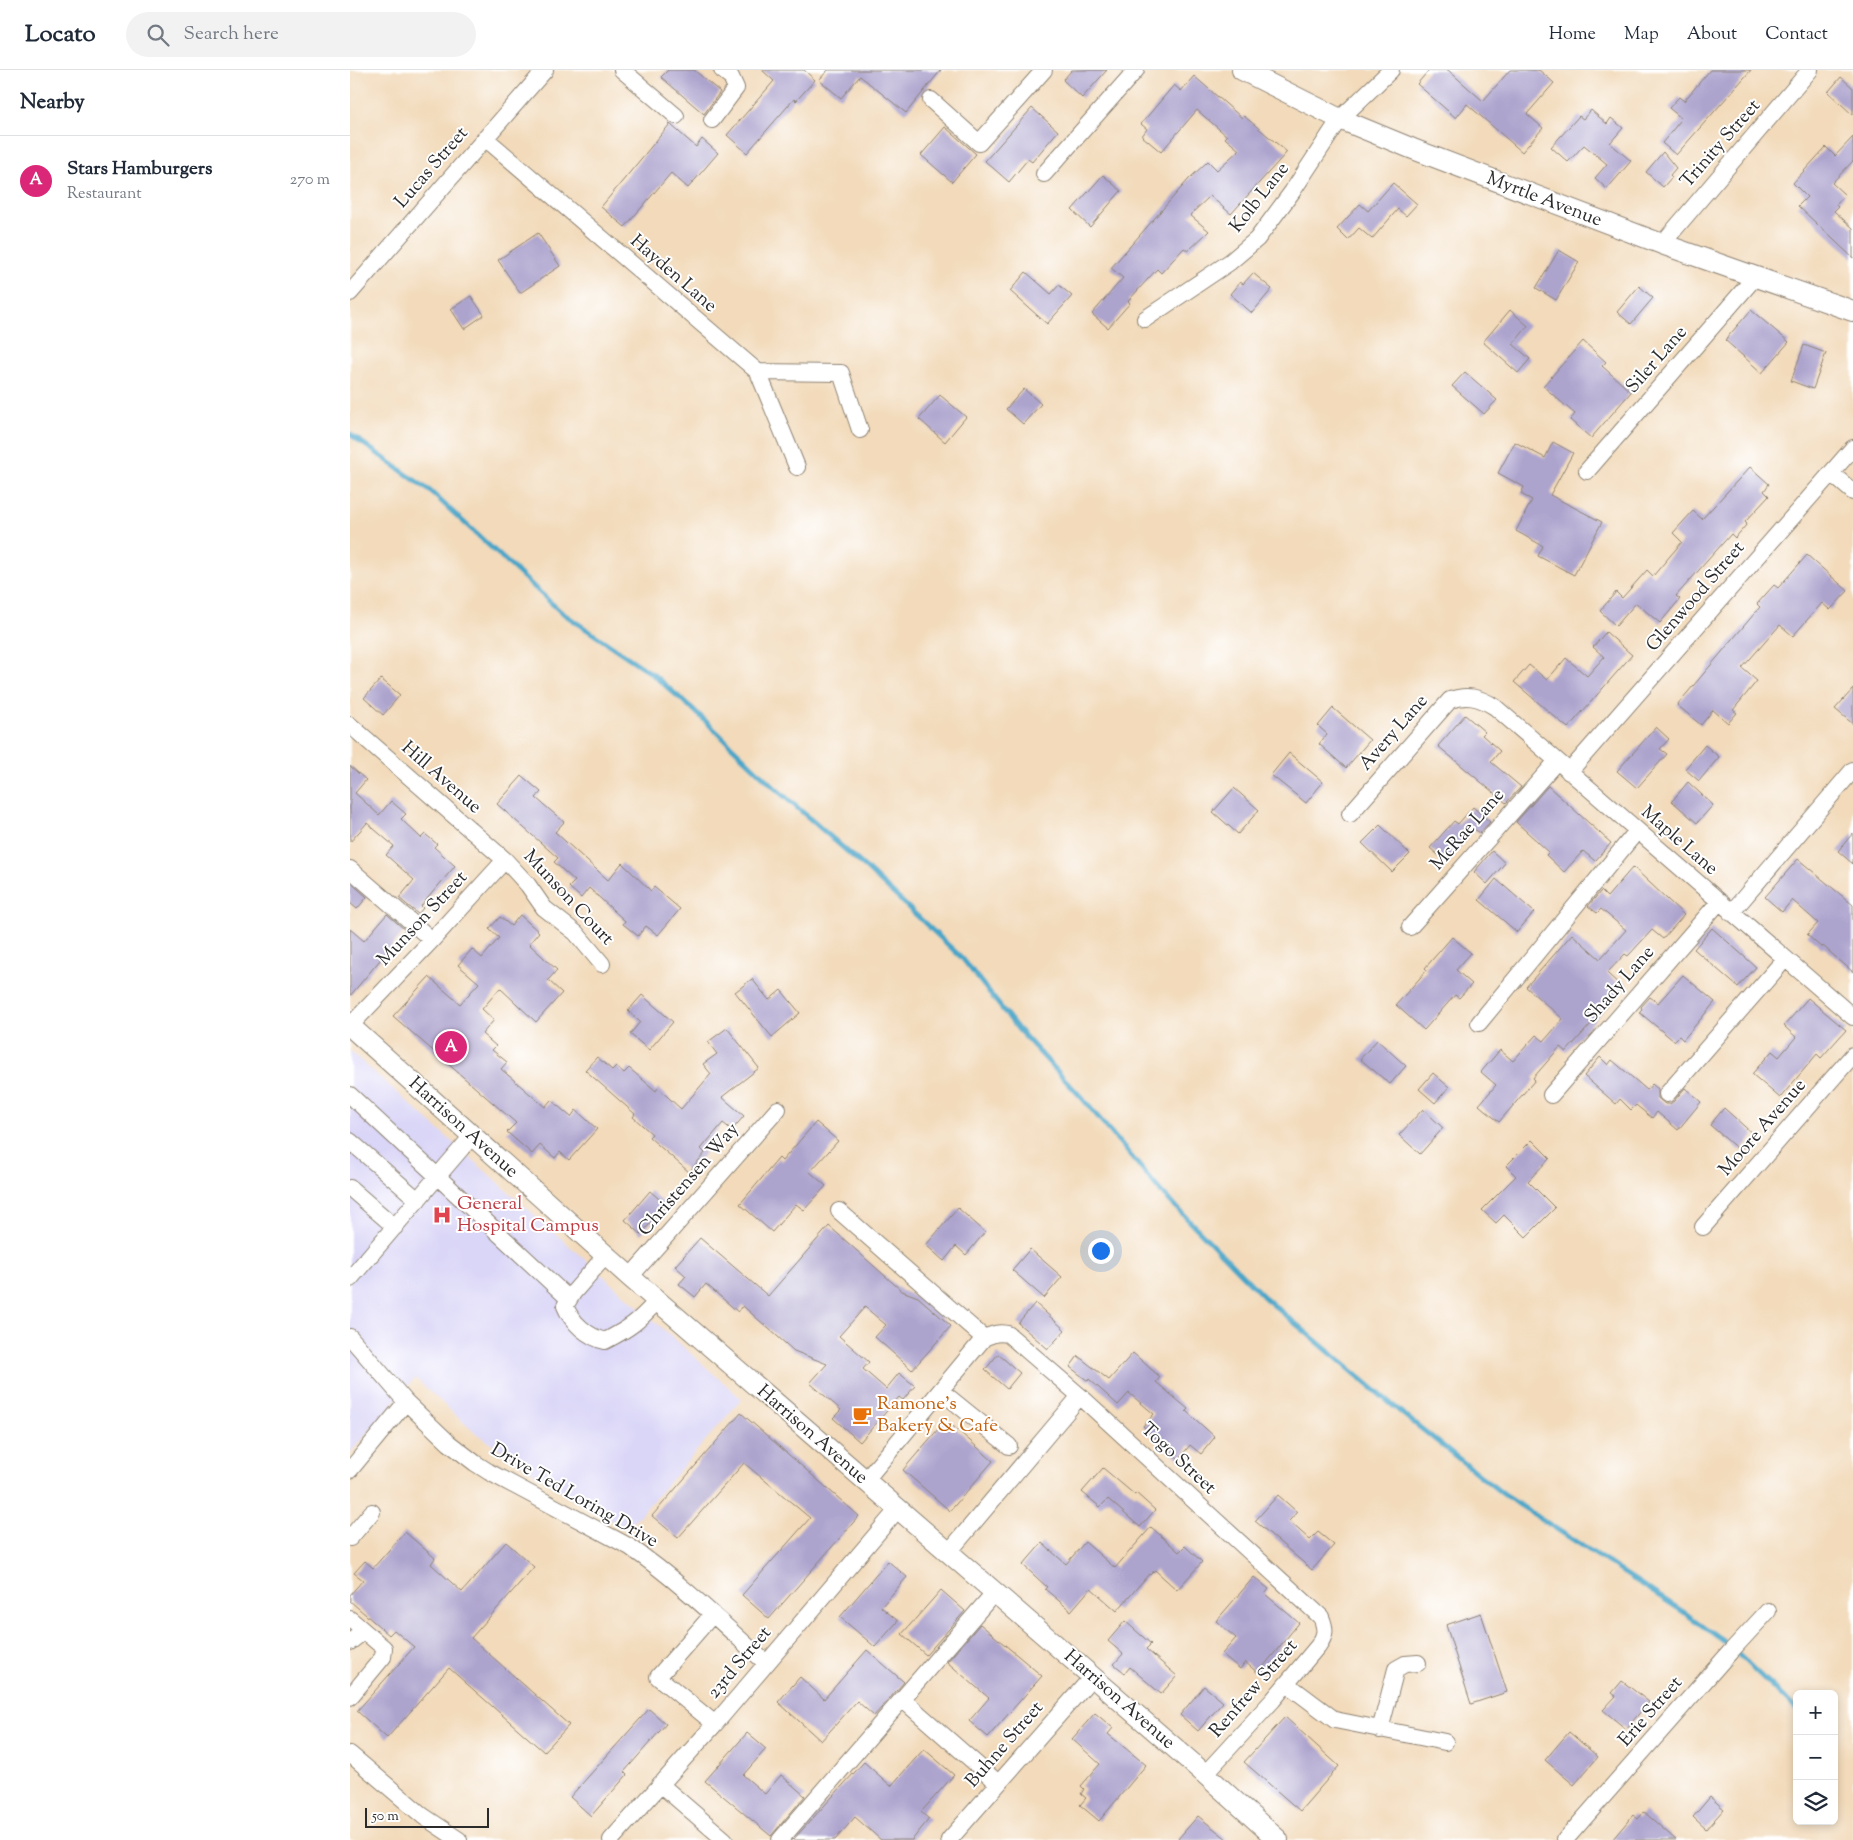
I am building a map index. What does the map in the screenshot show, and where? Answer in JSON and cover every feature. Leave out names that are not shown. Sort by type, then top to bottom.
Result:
[{"type":"main road","name":"Myrtle Avenue","points":[[1248,71],[1340,119],[1412,149],[1662,244],[1853,311]]},
{"type":"main road","name":"Harrison Avenue","points":[[350,1026],[630,1277],[1205,1774],[1278,1840]]},
{"type":"street","name":"Lucas Street","points":[[350,293],[545,70]]},
{"type":"street","points":[[622,70],[676,116]]},
{"type":"street","points":[[712,120],[736,88],[731,77],[722,70]]},
{"type":"street","points":[[930,100],[979,143],[1044,70]]},
{"type":"street","points":[[1044,174],[1136,70]]},
{"type":"street","name":"Kolb Lane","points":[[1145,319],[1230,262],[1257,239],[1292,192],[1340,119],[1391,70]]},
{"type":"street","name":"Trinity Street","points":[[1662,244],[1810,70]]},
{"type":"street","name":"Hayden Lane","points":[[485,138],[758,372],[797,467]]},
{"type":"street","name":"Siler Lane","points":[[1587,471],[1756,276]]},
{"type":"street","points":[[758,372],[841,373],[860,430]]},
{"type":"street","name":"Glenwood Street","points":[[1569,772],[1853,448]]},
{"type":"street","points":[[1832,473],[1853,492]]},
{"type":"street","name":"Avery Lane","points":[[1350,814],[1450,700],[1464,696],[1477,697]]},
{"type":"street","name":"Maple Lane","points":[[1477,697],[1494,707],[1853,1017]]},
{"type":"street","name":"Hill Avenue","points":[[350,725],[505,860]]},
{"type":"street","name":"McRae Lane","points":[[1410,927],[1556,761]]},
{"type":"street","name":"Shady Lane","points":[[1551,1095],[1853,770]]},
{"type":"street","points":[[1479,1022],[1637,831]]},
{"type":"street","name":"Munson Street","points":[[350,1026],[505,860]]},
{"type":"street","name":"Munson Court","points":[[505,860],[528,885],[544,908],[576,933],[602,964]]},
{"type":"street","points":[[350,869],[432,940]]},
{"type":"street","points":[[1667,1094],[1785,959]]},
{"type":"street","name":"Moore Avenue","points":[[1703,1227],[1853,1055]]},
{"type":"street","points":[[350,1095],[570,1299]]},
{"type":"street","name":"Christensen Way","points":[[630,1277],[778,1109]]},
{"type":"street","points":[[350,1279],[472,1136]]},
{"type":"street","points":[[350,1141],[418,1200]]},
{"type":"street","points":[[350,1188],[395,1227]]},
{"type":"street","points":[[839,1211],[990,1336],[941,1390],[865,1481]]},
{"type":"street","points":[[606,1255],[565,1306],[569,1316],[594,1338],[605,1341],[627,1330],[640,1320],[657,1300]]},
{"type":"street","name":"Togo Street","points":[[990,1336],[1000,1332],[1008,1334],[1080,1396],[1321,1617],[1325,1626]]},
{"type":"street","name":"Drive Ted Loring Drive","points":[[350,1336],[406,1402],[450,1443],[475,1463],[630,1547],[713,1614],[766,1663]]},
{"type":"street","points":[[941,1390],[1009,1446]]},
{"type":"street","points":[[948,1553],[1080,1396]]},
{"type":"street","points":[[350,1470],[406,1402]]},
{"type":"street","name":"23rd Street","points":[[612,1840],[715,1724],[898,1509]]},
{"type":"street","points":[[350,1538],[372,1512]]},
{"type":"street","points":[[780,1840],[994,1593]]},
{"type":"street","name":"Erie Street","points":[[1565,1840],[1768,1611]]},
{"type":"street","points":[[713,1614],[658,1677],[715,1724]]},
{"type":"street","points":[[350,1619],[384,1648],[383,1657],[350,1697]]},
{"type":"street","name":"Renfrew Street","points":[[1205,1774],[1287,1684],[1324,1638],[1325,1626]]},
{"type":"street","points":[[350,1642],[364,1631]]},
{"type":"street","points":[[1380,1730],[1396,1669],[1405,1664],[1418,1663]]},
{"type":"street","name":"Buhne Street","points":[[949,1840],[1092,1676]]},
{"type":"street","points":[[1287,1684],[1335,1720],[1444,1742]]},
{"type":"street","points":[[902,1699],[998,1783]]},
{"type":"street","points":[[350,1754],[423,1816],[459,1840]]},
{"type":"street","points":[[660,1784],[725,1840]]},
{"type":"shaded area","name":"General Hospital Campus","points":[[350,1051],[742,1399],[627,1530],[561,1491],[473,1431],[415,1378],[350,1453]]},
{"type":"building","points":[[668,70],[694,70],[720,92],[704,114],[661,77]]},
{"type":"building","points":[[762,70],[804,70],[815,80],[796,101],[794,99],[747,153],[727,135],[774,81]]},
{"type":"building","points":[[828,70],[941,70],[906,113],[860,76],[841,98],[819,80]]},
{"type":"building","points":[[1072,70],[1107,70],[1082,98],[1063,80]]},
{"type":"building","points":[[1429,70],[1448,70],[1483,101],[1510,70],[1539,70],[1554,83],[1527,114],[1543,128],[1522,152],[1467,104],[1456,118],[1417,84]]},
{"type":"building","points":[[1710,70],[1751,70],[1676,155],[1662,143],[1681,118],[1669,108],[1679,97],[1684,101]]},
{"type":"building","points":[[1194,76],[1242,118],[1244,116],[1287,152],[1231,214],[1210,196],[1190,215],[1209,231],[1188,251],[1184,248],[1161,273],[1157,269],[1128,301],[1130,303],[1108,328],[1092,314],[1123,278],[1111,268],[1189,179],[1208,161],[1217,170],[1239,150],[1225,138],[1227,136],[1197,110],[1161,152],[1142,136],[1147,129],[1141,124],[1174,85],[1181,91]]},
{"type":"building","points":[[1841,77],[1853,88],[1853,115],[1828,92]]},
{"type":"building","points":[[1032,108],[1058,131],[1032,162],[1028,159],[1009,182],[985,161]]},
{"type":"building","points":[[1591,110],[1607,124],[1611,118],[1623,128],[1610,143],[1631,161],[1607,189],[1595,178],[1607,164],[1584,145],[1568,162],[1551,147],[1579,116],[1583,119]]},
{"type":"building","points":[[670,124],[696,147],[702,139],[718,153],[688,188],[671,173],[625,227],[601,207]]},
{"type":"building","points":[[945,127],[976,154],[952,182],[921,155]]},
{"type":"building","points":[[1853,137],[1853,161],[1832,183],[1845,195],[1836,205],[1838,207],[1834,211],[1853,228],[1853,258],[1798,206],[1807,197],[1793,183],[1826,147],[1835,156]]},
{"type":"building","points":[[1663,152],[1676,168],[1670,175],[1672,177],[1663,187],[1646,172]]},
{"type":"building","points":[[1103,175],[1121,191],[1090,227],[1072,210]]},
{"type":"building","points":[[1393,183],[1417,204],[1406,216],[1398,209],[1372,239],[1359,228],[1348,240],[1337,229],[1360,204],[1368,211]]},
{"type":"building","points":[[538,233],[560,266],[520,293],[498,260]]},
{"type":"building","points":[[1559,250],[1579,262],[1556,300],[1536,288]]},
{"type":"building","points":[[1026,272],[1051,294],[1059,285],[1072,296],[1047,324],[1010,291]]},
{"type":"building","points":[[1253,273],[1272,289],[1252,313],[1230,294],[1240,282],[1243,284]]},
{"type":"building","points":[[1639,286],[1653,298],[1631,324],[1617,312]]},
{"type":"building","points":[[471,296],[484,315],[464,329],[451,309]]},
{"type":"building","points":[[1510,310],[1528,326],[1513,344],[1530,359],[1518,373],[1483,342]]},
{"type":"building","points":[[1751,310],[1789,342],[1762,373],[1725,340]]},
{"type":"building","points":[[1583,341],[1606,362],[1602,366],[1631,392],[1591,438],[1570,420],[1575,414],[1543,386]]},
{"type":"building","points":[[1804,345],[1826,353],[1813,389],[1791,381]]},
{"type":"building","points":[[1465,372],[1497,400],[1484,414],[1452,386]]},
{"type":"building","points":[[1024,389],[1041,404],[1023,424],[1006,409]]},
{"type":"building","points":[[940,395],[966,417],[945,442],[919,419]]},
{"type":"building","points":[[1515,442],[1545,458],[1553,442],[1573,453],[1550,495],[1602,522],[1574,575],[1538,556],[1543,546],[1516,531],[1532,500],[1521,494],[1524,487],[1498,473]]},
{"type":"building","points":[[1750,467],[1769,484],[1764,491],[1769,496],[1745,522],[1747,524],[1735,538],[1731,534],[1676,596],[1680,599],[1660,623],[1636,603],[1616,626],[1600,611],[1616,592],[1622,598],[1647,570],[1653,576],[1682,542],[1673,533],[1693,511],[1702,519]]},
{"type":"building","points":[[1807,555],[1848,591],[1830,610],[1822,603],[1793,636],[1780,625],[1742,668],[1757,681],[1733,710],[1737,713],[1728,723],[1713,710],[1701,725],[1677,705],[1760,607],[1757,604],[1774,585],[1778,588]]},
{"type":"building","points":[[1606,632],[1632,655],[1568,728],[1514,682],[1529,665],[1547,680],[1566,658],[1587,676],[1604,657],[1593,647]]},
{"type":"building","points":[[381,679],[400,695],[383,715],[364,698]]},
{"type":"building","points":[[1853,689],[1853,724],[1835,709]]},
{"type":"building","points":[[1333,708],[1370,740],[1346,768],[1319,744],[1327,734],[1318,726]]},
{"type":"building","points":[[1465,715],[1485,732],[1482,735],[1500,751],[1491,762],[1521,787],[1506,803],[1438,746]]},
{"type":"building","points":[[1656,727],[1669,739],[1660,749],[1667,754],[1637,788],[1617,771]]},
{"type":"building","points":[[1705,745],[1719,757],[1699,781],[1685,769]]},
{"type":"building","points":[[1289,753],[1323,782],[1306,803],[1271,775]]},
{"type":"building","points":[[350,766],[366,780],[355,793],[379,815],[391,801],[406,814],[401,819],[421,838],[425,834],[437,844],[434,847],[455,866],[421,906],[423,908],[418,914],[399,898],[414,880],[386,855],[394,846],[367,823],[350,842]]},
{"type":"building","points":[[522,776],[541,792],[536,798],[564,822],[555,832],[608,880],[622,863],[651,891],[654,887],[680,909],[658,935],[646,926],[638,936],[623,924],[625,921],[589,888],[581,898],[569,887],[575,881],[554,862],[558,858],[497,804]]},
{"type":"building","points":[[1688,782],[1713,805],[1697,823],[1672,801]]},
{"type":"building","points":[[1548,786],[1611,843],[1595,861],[1583,851],[1564,872],[1546,855],[1549,852],[1516,822]]},
{"type":"building","points":[[1234,788],[1259,810],[1238,834],[1213,812]]},
{"type":"building","points":[[1473,807],[1490,822],[1480,833],[1474,829],[1446,862],[1430,848],[1454,821],[1458,824]]},
{"type":"building","points":[[1380,825],[1410,854],[1392,872],[1362,843]]},
{"type":"building","points":[[1853,833],[1853,864],[1838,851]]},
{"type":"building","points":[[1492,851],[1505,863],[1487,884],[1474,872]]},
{"type":"building","points":[[1798,859],[1853,905],[1853,972],[1807,935],[1818,923],[1792,900],[1782,912],[1765,897]]},
{"type":"building","points":[[1633,867],[1684,915],[1663,939],[1652,930],[1628,956],[1625,954],[1607,973],[1623,988],[1566,1052],[1560,1047],[1499,1122],[1479,1105],[1496,1085],[1481,1072],[1500,1050],[1513,1061],[1536,1035],[1544,1041],[1563,1019],[1526,987],[1572,934],[1600,959],[1626,930],[1601,909],[1597,913],[1588,906],[1601,891],[1607,897]]},
{"type":"building","points":[[1496,879],[1534,912],[1517,932],[1479,900]]},
{"type":"building","points":[[350,882],[367,897],[357,909],[350,903]]},
{"type":"building","points":[[387,914],[405,930],[350,996],[350,929],[364,941]]},
{"type":"building","points":[[520,915],[539,932],[529,944],[557,970],[548,980],[562,993],[536,1022],[500,988],[482,1009],[494,1020],[482,1034],[496,1046],[492,1050],[507,1062],[501,1069],[545,1107],[551,1100],[571,1117],[576,1110],[597,1129],[569,1160],[560,1152],[555,1158],[540,1145],[532,1154],[507,1132],[516,1123],[393,1016],[429,977],[460,1004],[479,983],[458,965],[472,949],[482,958],[499,938],[489,929],[500,917],[511,926]]},
{"type":"building","points":[[1712,928],[1756,967],[1738,987],[1694,949]]},
{"type":"building","points":[[1452,937],[1471,953],[1456,970],[1472,984],[1459,998],[1455,995],[1424,1030],[1396,1005],[1427,970],[1425,968]]},
{"type":"building","points":[[1683,975],[1715,1002],[1683,1040],[1679,1036],[1674,1041],[1639,1012],[1650,997],[1658,1003]]},
{"type":"building","points":[[752,979],[769,1000],[781,990],[800,1013],[772,1037],[735,992]]},
{"type":"building","points":[[642,995],[673,1022],[649,1050],[630,1034],[640,1022],[628,1011]]},
{"type":"building","points":[[1808,998],[1846,1030],[1821,1058],[1817,1054],[1780,1098],[1752,1074],[1772,1051],[1779,1057],[1796,1037],[1784,1026]]},
{"type":"building","points":[[727,1028],[759,1068],[722,1097],[744,1116],[732,1130],[723,1123],[701,1149],[705,1153],[689,1172],[649,1137],[652,1134],[633,1117],[635,1114],[585,1070],[597,1057],[612,1070],[616,1066],[624,1073],[629,1068],[656,1091],[658,1088],[681,1109],[711,1074],[703,1064],[717,1054],[708,1042]]},
{"type":"building","points":[[1377,1040],[1406,1066],[1390,1084],[1360,1059]]},
{"type":"building","points":[[1600,1057],[1608,1065],[1612,1060],[1647,1090],[1652,1084],[1658,1089],[1658,1098],[1665,1104],[1670,1104],[1674,1101],[1685,1088],[1701,1102],[1678,1130],[1657,1112],[1652,1118],[1636,1105],[1631,1110],[1620,1099],[1616,1104],[1584,1076]]},
{"type":"building","points":[[1433,1073],[1449,1087],[1435,1103],[1419,1089]]},
{"type":"building","points":[[1724,1108],[1754,1135],[1740,1151],[1710,1125]]},
{"type":"building","points":[[1423,1109],[1443,1128],[1420,1154],[1399,1135]]},
{"type":"building","points":[[816,1122],[838,1141],[810,1172],[826,1186],[804,1210],[796,1204],[772,1232],[740,1204],[779,1158],[782,1161]]},
{"type":"building","points":[[1532,1140],[1550,1158],[1528,1181],[1555,1208],[1526,1237],[1504,1215],[1496,1223],[1482,1210],[1516,1176],[1506,1166]]},
{"type":"building","points":[[650,1191],[666,1205],[641,1234],[625,1220]]},
{"type":"building","points":[[958,1208],[985,1232],[966,1255],[956,1246],[944,1261],[926,1245]]},
{"type":"building","points":[[829,1226],[902,1291],[918,1297],[951,1326],[912,1370],[875,1337],[886,1325],[865,1307],[839,1336],[869,1362],[863,1369],[886,1389],[899,1373],[915,1386],[903,1400],[899,1397],[860,1442],[833,1418],[841,1410],[810,1383],[827,1364],[794,1351],[743,1306],[738,1312],[706,1284],[695,1297],[679,1284],[686,1276],[675,1266],[700,1238],[768,1296]]},
{"type":"building","points":[[1030,1249],[1062,1277],[1044,1298],[1012,1270]]},
{"type":"building","points":[[1035,1303],[1065,1330],[1048,1349],[1018,1323]]},
{"type":"building","points":[[1133,1353],[1160,1377],[1156,1382],[1188,1409],[1186,1411],[1215,1437],[1201,1454],[1190,1445],[1179,1459],[1143,1426],[1154,1414],[1129,1393],[1118,1405],[1089,1379],[1088,1381],[1070,1367],[1078,1356],[1109,1380]]},
{"type":"building","points":[[998,1354],[1020,1373],[1007,1389],[985,1370]]},
{"type":"building","points":[[741,1413],[859,1516],[769,1619],[742,1595],[810,1518],[744,1463],[678,1538],[652,1516]]},
{"type":"building","points":[[946,1420],[993,1461],[950,1511],[903,1470]]},
{"type":"building","points":[[1103,1468],[1155,1510],[1140,1527],[1108,1499],[1100,1507],[1082,1492]]},
{"type":"building","points":[[1278,1495],[1297,1512],[1289,1521],[1310,1540],[1318,1532],[1334,1545],[1312,1570],[1255,1521]]},
{"type":"building","points":[[1151,1527],[1179,1552],[1185,1546],[1202,1562],[1177,1590],[1155,1570],[1149,1574],[1117,1611],[1091,1588],[1071,1611],[1045,1589],[1047,1587],[1023,1565],[1042,1543],[1066,1564],[1085,1542],[1115,1568]]},
{"type":"building","points":[[405,1532],[435,1558],[431,1564],[462,1592],[506,1542],[534,1567],[471,1638],[569,1725],[544,1752],[449,1668],[387,1738],[357,1711],[414,1647],[394,1630],[389,1635],[350,1601],[350,1595],[363,1580],[354,1573],[365,1561],[373,1568]]},
{"type":"building","points":[[888,1561],[907,1577],[881,1607],[898,1621],[875,1647],[840,1617]]},
{"type":"building","points":[[1254,1577],[1269,1589],[1265,1594],[1299,1623],[1258,1673],[1245,1662],[1240,1669],[1222,1654],[1236,1638],[1216,1621]]},
{"type":"building","points":[[941,1590],[965,1611],[926,1655],[902,1634]]},
{"type":"building","points":[[1481,1613],[1507,1692],[1471,1704],[1446,1625]]},
{"type":"building","points":[[1125,1621],[1151,1644],[1146,1649],[1177,1676],[1161,1694],[1130,1667],[1125,1673],[1114,1664],[1123,1654],[1108,1641]]},
{"type":"building","points":[[980,1624],[1042,1676],[988,1737],[969,1721],[989,1698],[947,1662]]},
{"type":"building","points":[[867,1650],[904,1682],[874,1716],[857,1701],[821,1741],[778,1702],[800,1677],[824,1699]]},
{"type":"building","points":[[1622,1681],[1649,1702],[1626,1729],[1603,1710],[1616,1696],[1612,1693]]},
{"type":"building","points":[[1204,1686],[1223,1702],[1198,1731],[1180,1715]]},
{"type":"building","points":[[649,1709],[666,1724],[624,1772],[627,1775],[591,1816],[570,1797]]},
{"type":"building","points":[[1095,1713],[1113,1728],[1108,1734],[1146,1765],[1099,1821],[1080,1805],[1086,1798],[1081,1794],[1084,1789],[1081,1786],[1100,1764],[1072,1739]]},
{"type":"building","points":[[1285,1717],[1339,1766],[1300,1811],[1244,1762]]},
{"type":"building","points":[[1569,1732],[1598,1757],[1574,1785],[1545,1760]]},
{"type":"building","points":[[747,1733],[766,1749],[743,1775],[765,1794],[781,1775],[805,1796],[771,1836],[705,1781]]},
{"type":"building","points":[[924,1749],[954,1775],[921,1812],[929,1819],[912,1840],[881,1840],[855,1817],[835,1840],[793,1840],[864,1762],[891,1786]]},
{"type":"building","points":[[1710,1797],[1724,1809],[1706,1829],[1693,1817]]},
{"type":"building","points":[[1644,1812],[1676,1840],[1612,1840],[1633,1815],[1638,1819]]},
{"type":"building","points":[[1198,1816],[1228,1840],[1177,1840]]},
{"type":"waterway","points":[[350,434],[430,491],[561,612],[651,673],[695,711],[775,788],[865,867],[962,958],[1018,1029],[1082,1098],[1163,1194],[1264,1297],[1403,1414],[1503,1494],[1682,1611],[1725,1642],[1793,1706]]},
{"type":"place","name":"Stars Hamburgers","points":[[451,1047]]},
{"type":"place","name":"General Hospital Campus","points":[[442,1215]]},
{"type":"place","name":"Ramone's Bakery & Cafe","points":[[862,1415]]}]
